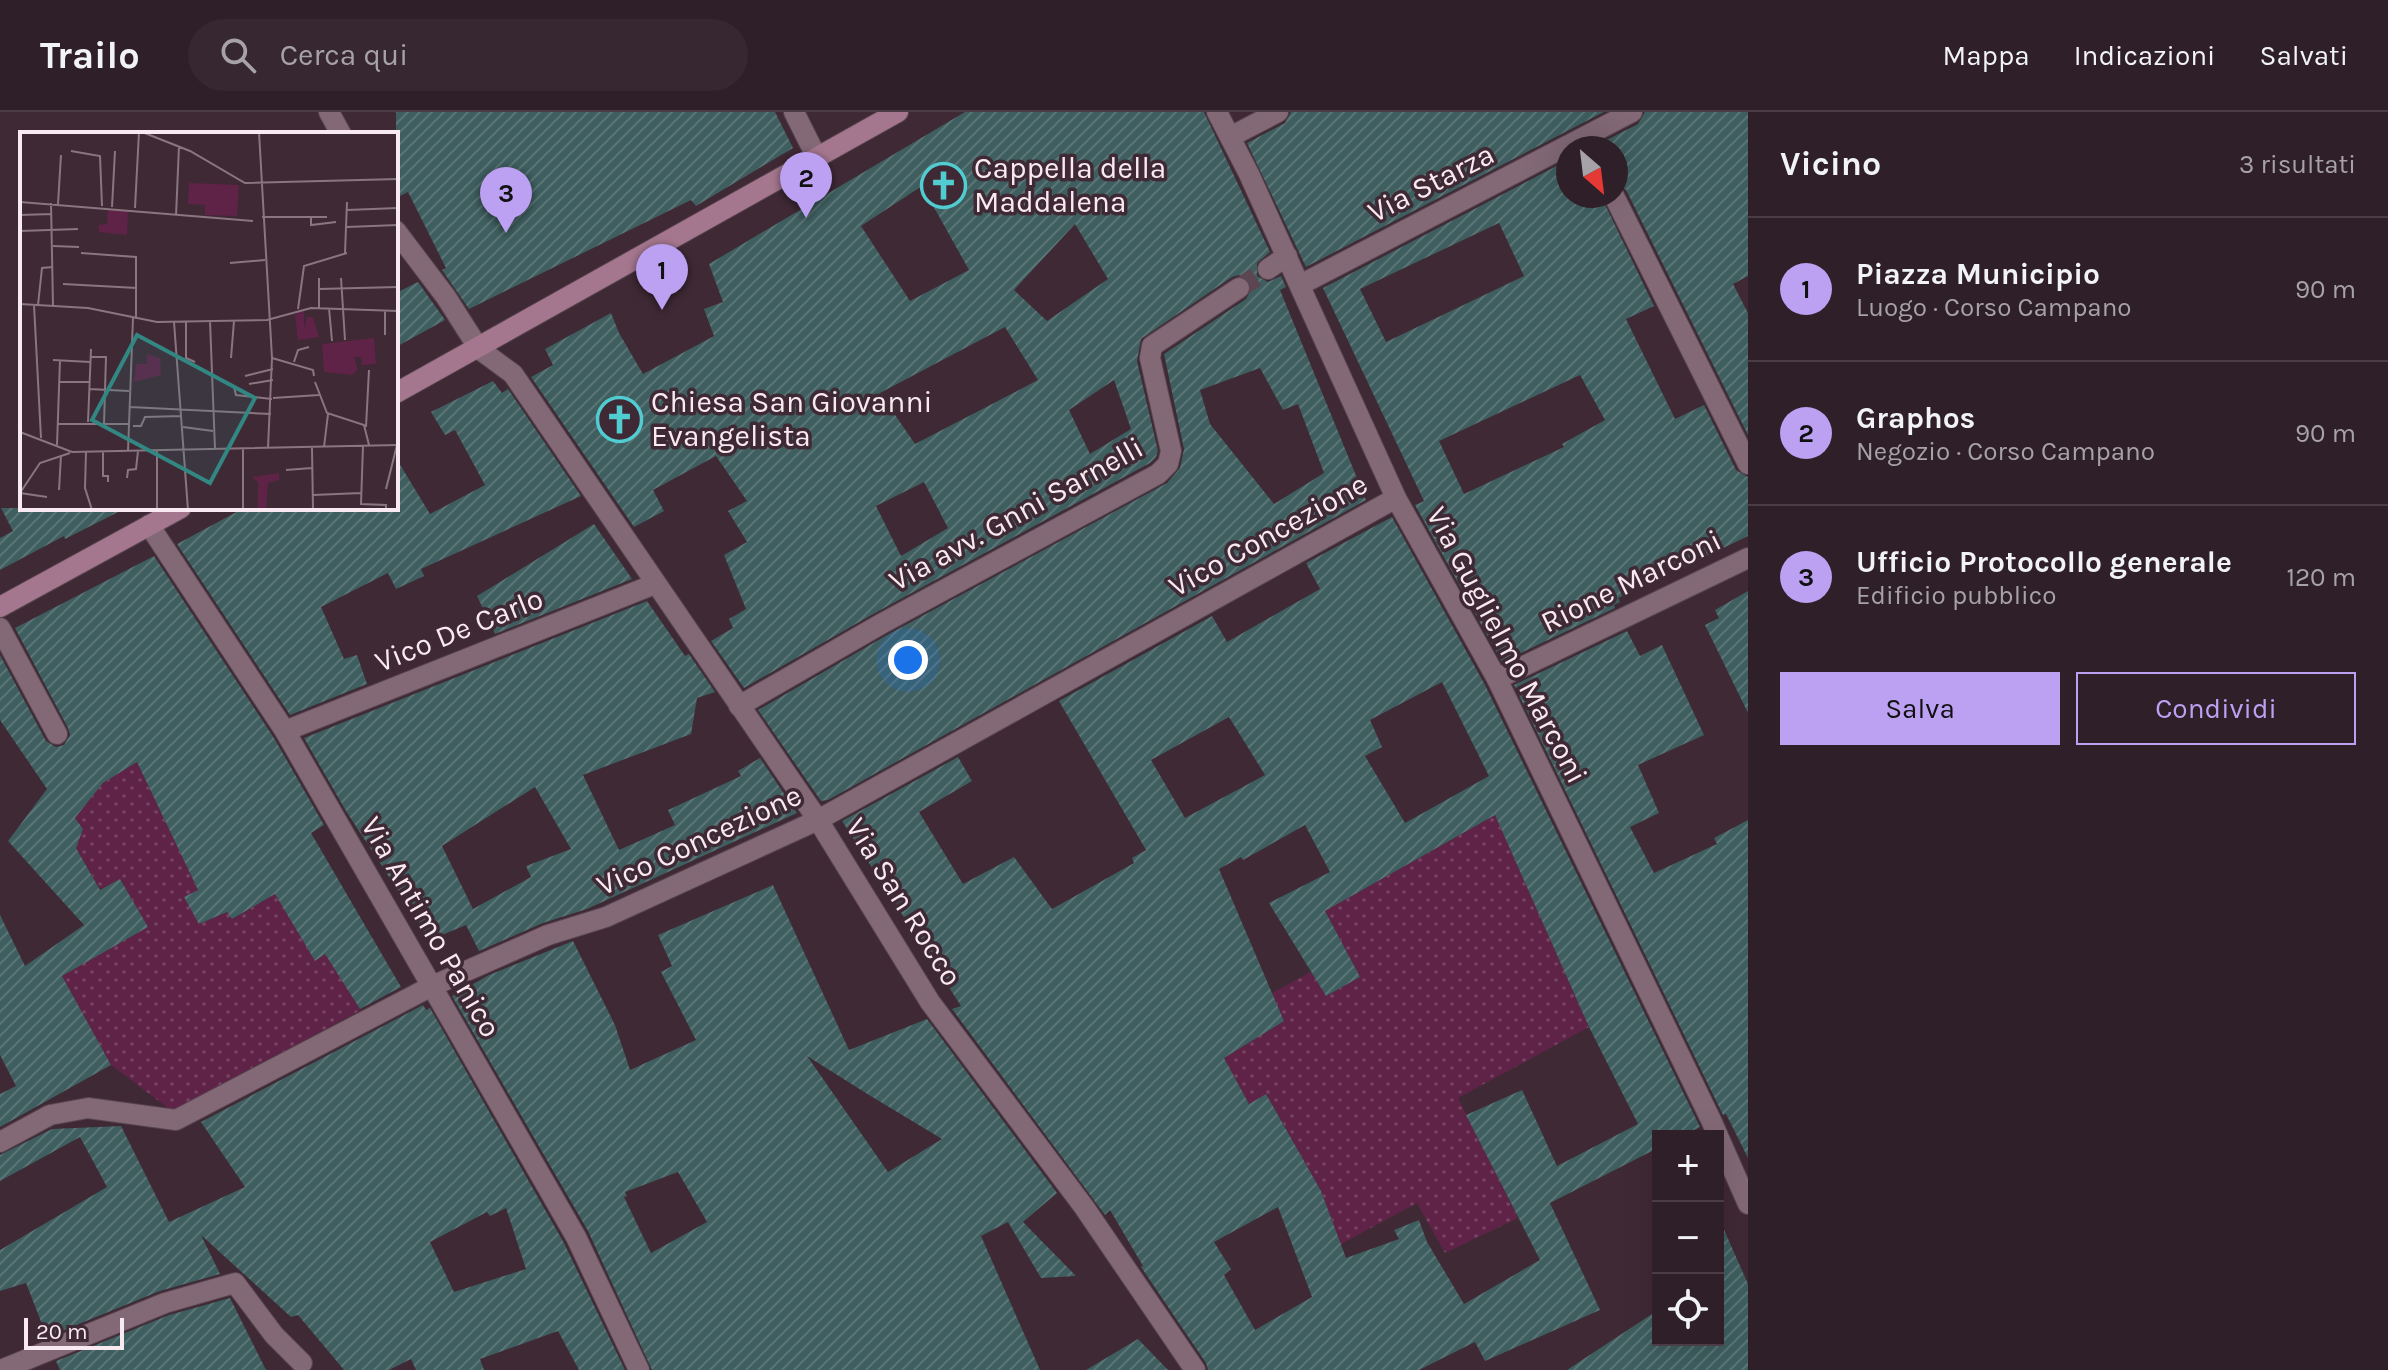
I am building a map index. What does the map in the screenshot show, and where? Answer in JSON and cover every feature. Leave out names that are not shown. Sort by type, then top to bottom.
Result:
[{"type":"main road","points":[[398,392],[898,112]]},
{"type":"main road","points":[[0,607],[177,510]]},
{"type":"street","points":[[329,112],[340,132]]},
{"type":"street","points":[[794,112],[817,158]]},
{"type":"street","name":"Via Guglielmo Marconi","points":[[1217,112],[1287,256],[1396,498],[1497,679],[1711,1120],[1748,1204]]},
{"type":"street","points":[[1230,137],[1278,112]]},
{"type":"street","name":"Via Starza","points":[[1596,136],[1632,112]]},
{"type":"street","name":"Via Starza","points":[[1300,285],[1556,157]]},
{"type":"street","points":[[1620,208],[1748,464]]},
{"type":"street","points":[[398,234],[446,297],[479,349]]},
{"type":"street","points":[[1268,269],[1287,256]]},
{"type":"street","name":"Via avv. Gnni Sarnelli","points":[[739,706],[881,624],[1158,474],[1168,464],[1171,451],[1150,358],[1152,346],[1239,288]]},
{"type":"street","name":"Via San Rocco","points":[[479,349],[513,374],[818,820],[930,1002],[1084,1207],[1195,1370]]},
{"type":"street","name":"Vico Concezione","points":[[0,1142],[50,1115],[88,1108],[176,1120],[430,987],[548,935],[606,917],[818,820],[1396,498]]},
{"type":"street","name":"Via Antimo Panico","points":[[149,525],[285,731],[576,1237],[639,1370]]},
{"type":"street","name":"Rione Marconi","points":[[1497,679],[1748,558]]},
{"type":"street","name":"Vico De Carlo","points":[[285,731],[655,584]]},
{"type":"street","points":[[0,628],[57,734]]},
{"type":"street","points":[[1,1370],[165,1303],[235,1283],[274,1335],[302,1363]]},
{"type":"shaded area","points":[[137,762],[198,890],[199,924],[227,912],[233,919],[275,894],[315,960],[325,954],[361,1010],[172,1111],[111,1065],[62,976],[147,926],[121,880],[100,889],[76,848],[83,829],[75,818],[103,783]]},
{"type":"shaded area","points":[[1495,815],[1589,1027],[1458,1098],[1518,1218],[1445,1253],[1417,1203],[1341,1244],[1321,1191],[1267,1095],[1249,1104],[1224,1058],[1284,1021],[1272,993],[1311,972],[1326,996],[1360,977],[1325,911]]},
{"type":"building","points":[[396,112],[775,112],[793,148],[696,206],[691,200],[469,309],[442,270],[446,268],[408,192],[398,197]]},
{"type":"building","points":[[965,112],[1204,112],[1270,252],[1257,263],[1257,276],[1268,282],[1281,276],[1286,287],[1280,290],[1366,500],[828,800],[821,801],[758,710],[887,635],[1167,483],[1180,468],[1184,449],[1164,354],[1246,299],[1252,288],[1249,280],[1239,275],[1232,277],[1141,339],[1137,361],[1158,451],[1150,463],[744,688],[711,641],[733,628],[729,619],[746,609],[724,555],[747,542],[728,511],[747,501],[716,456],[653,490],[664,511],[634,527],[531,377],[553,365],[545,349],[611,313],[643,374],[714,336],[704,309],[723,302],[709,264]],"holes":[[[922,186],[969,270],[910,301],[861,226]],[[1075,224],[1108,279],[1047,321],[1014,290]],[[1005,327],[1038,380],[915,444],[880,393]],[[1260,368],[1283,410],[1298,404],[1324,473],[1274,504],[1210,424],[1200,390]],[[1114,380],[1131,429],[1090,454],[1069,410]],[[924,482],[948,528],[901,556],[876,506]]]},
{"type":"building","points":[[1291,112],[1604,112],[1306,267],[1247,143],[1285,123]]},
{"type":"building","points":[[1645,112],[1748,112],[1748,276],[1733,284],[1748,313],[1748,435],[1628,194],[1628,136],[1614,136],[1638,124]]},
{"type":"building","points":[[1556,166],[1556,208],[1607,208],[1654,306],[1626,319],[1675,419],[1704,405],[1736,470],[1748,477],[1748,536],[1678,570],[1672,557],[1630,577],[1636,590],[1618,598],[1620,602],[1614,605],[1615,608],[1502,662],[1415,505],[1424,501],[1323,288]],"holes":[[[1499,223],[1524,276],[1386,342],[1360,289]],[[1580,375],[1605,420],[1562,444],[1564,447],[1464,494],[1439,441]]]},
{"type":"building","points":[[418,282],[445,320],[398,346],[398,292]]},
{"type":"building","points":[[493,381],[502,393],[508,389],[581,496],[421,569],[424,576],[396,589],[388,573],[321,607],[344,659],[357,655],[367,684],[290,715],[177,544],[240,510],[398,510],[398,461],[430,514],[485,485],[455,430],[445,435],[431,412]]},
{"type":"building","points":[[1,508],[122,510],[0,570],[0,538],[13,531]]},
{"type":"building","points":[[1392,517],[1485,685],[1700,1127],[1694,1130],[1652,1130],[1652,1151],[1550,1203],[1600,1310],[1485,1361],[1475,1342],[1419,1370],[1208,1370],[1141,1267],[1110,1210],[1105,1215],[952,1009],[961,1006],[842,821],[958,757],[972,781],[919,812],[963,884],[1014,857],[1052,909],[1134,863],[1132,858],[1146,850],[1059,701],[1212,616],[1227,642],[1320,589],[1306,563]],"holes":[[[1442,682],[1489,776],[1405,823],[1365,756],[1382,747],[1370,720]],[[1229,717],[1265,775],[1185,818],[1151,760]],[[1495,815],[1589,1027],[1638,1124],[1557,1166],[1522,1090],[1466,1115],[1540,1260],[1464,1304],[1427,1242],[1419,1220],[1394,1230],[1399,1239],[1346,1258],[1321,1191],[1266,1094],[1249,1104],[1224,1058],[1284,1021],[1219,869],[1241,857],[1243,860],[1305,825],[1330,872],[1269,903],[1326,996],[1360,977],[1325,911]],[[1278,1207],[1312,1297],[1255,1330],[1224,1275],[1231,1269],[1214,1242]]]},
{"type":"building","points":[[594,524],[632,579],[495,634],[477,596]]},
{"type":"building","points":[[154,556],[274,738],[324,825],[311,833],[401,987],[360,1009],[325,954],[315,961],[275,894],[232,919],[227,912],[199,924],[184,897],[198,890],[137,762],[103,783],[75,818],[83,829],[76,848],[100,890],[120,879],[148,927],[62,976],[111,1065],[0,1127],[0,1094],[16,1086],[0,1055],[0,915],[25,966],[84,925],[8,841],[47,789],[0,720],[0,655],[46,741],[56,747],[64,745],[70,735],[68,728],[15,628]]},
{"type":"building","points":[[1748,591],[1748,713],[1705,625],[1719,618],[1715,610]]},
{"type":"building","points":[[647,601],[685,656],[689,654],[715,692],[697,698],[691,734],[583,775],[619,850],[675,825],[668,810],[741,776],[738,771],[760,758],[797,813],[587,909],[543,923],[479,951],[466,925],[430,940],[346,811],[304,738]],"holes":[[[535,787],[571,849],[526,866],[531,877],[473,909],[442,846]]]},
{"type":"building","points":[[1627,631],[1640,656],[1662,645],[1704,735],[1638,765],[1659,813],[1630,827],[1654,873],[1717,844],[1714,838],[1748,820],[1748,1158],[1726,1114],[1723,1115],[1514,685]]},
{"type":"building","points":[[773,885],[849,1050],[927,1019],[1057,1193],[1023,1222],[1076,1276],[1041,1278],[1008,1222],[981,1236],[1040,1370],[652,1370],[588,1231],[452,996],[489,975],[573,941],[615,1025],[630,1070],[696,1040],[661,972],[672,966],[658,935]],"holes":[[[807,1056],[869,1095],[942,1139],[888,1172]],[[678,1172],[707,1222],[651,1253],[624,1197],[627,1196],[625,1192]]]},
{"type":"building","points":[[423,1005],[426,1010],[430,1008],[564,1243],[625,1370],[579,1370],[558,1331],[480,1359],[484,1370],[416,1370],[411,1359],[389,1370],[344,1370],[298,1315],[291,1317],[201,1235],[220,1274],[160,1291],[47,1337],[26,1283],[0,1291],[0,1250],[107,1187],[80,1137],[0,1181],[0,1155],[52,1129],[121,1126],[169,1222],[245,1187],[201,1122]],"holes":[[[506,1208],[526,1269],[454,1292],[430,1242],[487,1212],[490,1216]]]},
{"type":"building","points":[[1724,1230],[1748,1284],[1748,1370],[1567,1370],[1652,1314],[1652,1346],[1724,1346]]},
{"type":"building","points":[[230,1298],[266,1370],[60,1370],[56,1361],[169,1315]]},
{"type":"building","points":[[1138,1339],[1168,1370],[1086,1370]]},
{"type":"tunnel","points":[[1239,288],[1268,269]]},
{"type":"place","name":"Cappella della Maddalena","points":[[943,185]]},
{"type":"place","name":"Graphos","points":[[806,218]]},
{"type":"place","name":"Ufficio Protocollo generale","points":[[506,233]]},
{"type":"place","name":"Piazza Municipio","points":[[662,310]]},
{"type":"place","name":"Chiesa San Giovanni Evangelista","points":[[620,419]]}]
